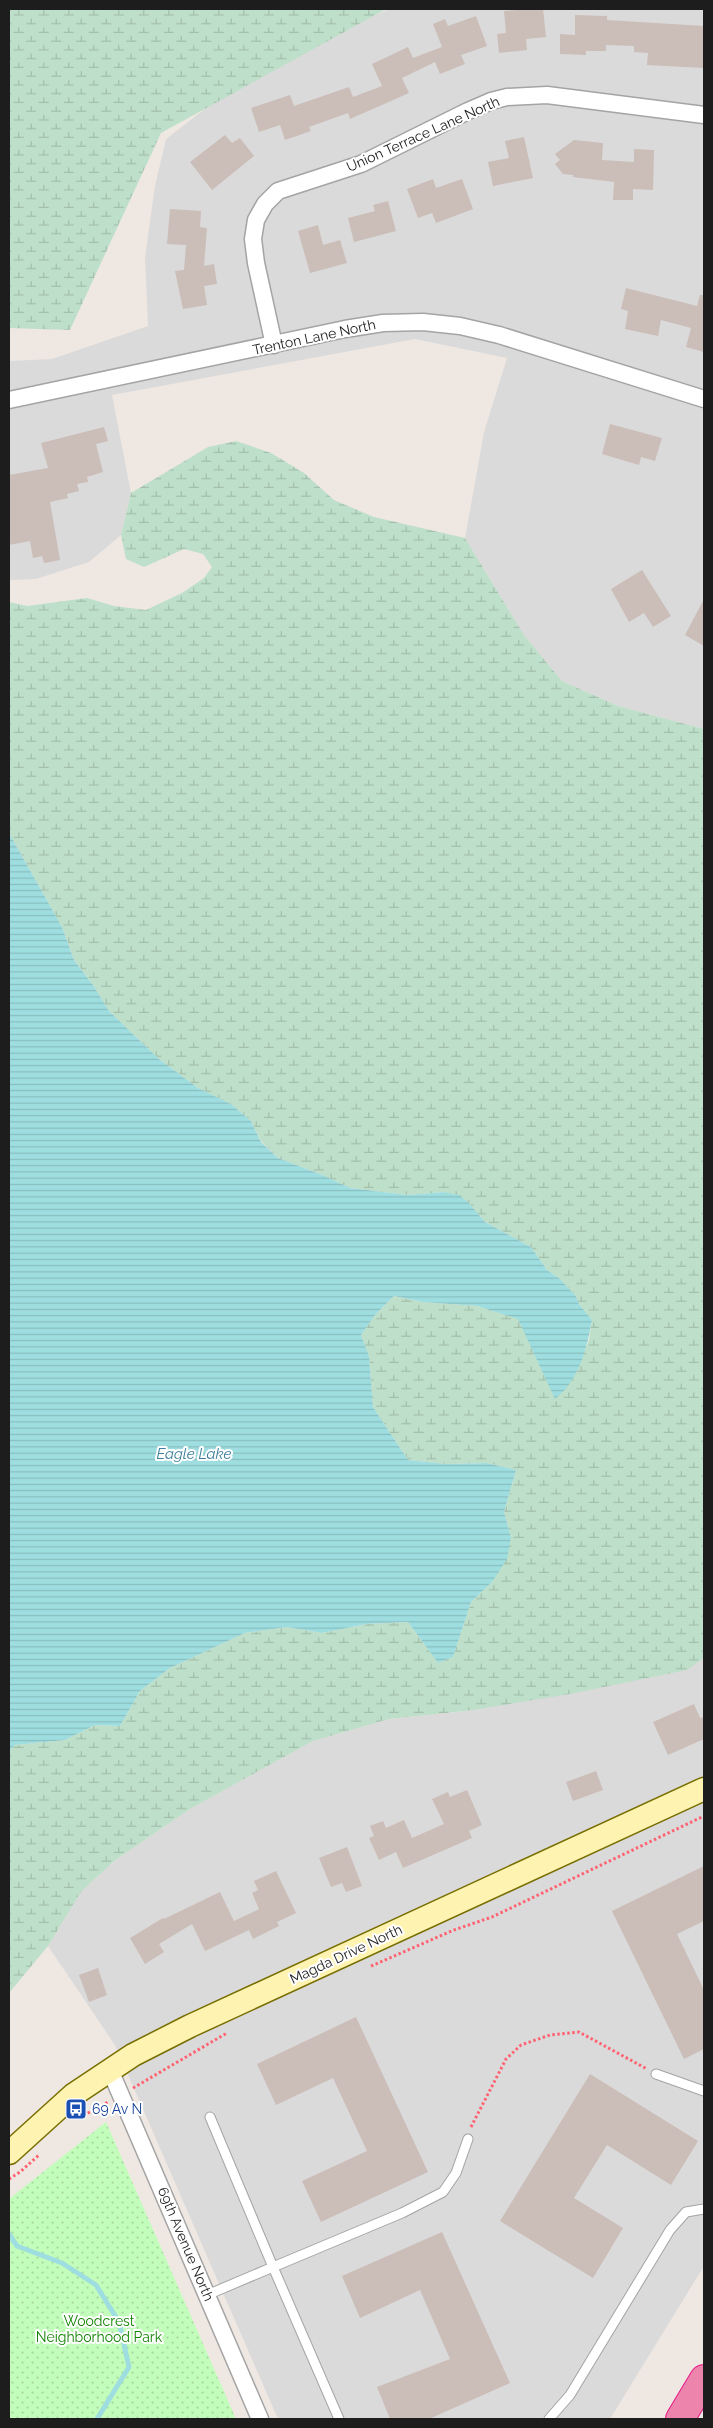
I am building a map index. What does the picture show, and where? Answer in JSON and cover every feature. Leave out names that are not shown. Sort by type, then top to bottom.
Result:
[{"type":"highway","points":[[680,2419],[704,2379]]},
{"type":"street","name":"Union Terrace Lane North","points":[[274,345],[256,263],[253,239],[256,220],[265,204],[278,191],[361,164],[476,108],[507,97],[547,95],[704,115]]},
{"type":"street","name":"Trenton Lane North","points":[[9,400],[345,329],[383,323],[422,322],[460,326],[499,335],[704,399]]},
{"type":"street","name":"Magda Drive North","points":[[13,2146],[73,2096],[133,2055],[190,2026],[704,1789]]},
{"type":"street","name":"69th Avenue North","points":[[110,2070],[260,2419]]},
{"type":"lane","points":[[656,2074],[704,2091]]},
{"type":"lane","points":[[210,2117],[339,2419]]},
{"type":"lane","points":[[207,2295],[402,2213],[443,2192],[456,2173],[468,2139]]},
{"type":"lane","points":[[549,2419],[570,2395],[670,2230],[686,2212],[704,2209]]},
{"type":"path","points":[[362,1969],[389,1960],[454,1930],[492,1917],[704,1816]]},
{"type":"path","points":[[78,2118],[122,2095],[233,2030]]},
{"type":"path","points":[[468,2139],[472,2124],[506,2058],[521,2045],[550,2035],[579,2032],[656,2074]]},
{"type":"path","points":[[9,2179],[20,2172],[42,2152]]},
{"type":"shaded area","points":[[390,9],[704,9],[704,729],[618,706],[562,681],[524,635],[465,538],[484,432],[507,358],[415,339],[112,395],[131,493],[121,535],[89,562],[36,579],[9,580],[9,361],[52,359],[148,326],[145,257],[155,186],[166,139],[228,91],[363,19]]},
{"type":"shaded area","points":[[704,1658],[704,2266],[610,2419],[278,2419],[115,2045],[48,1946],[81,1892],[114,1861],[190,1809],[313,1741],[389,1719],[474,1710],[686,1670]]},
{"type":"green space","points":[[9,9],[386,9],[161,133],[70,330],[9,328]]},
{"type":"green space","points":[[236,441],[271,453],[304,473],[334,500],[374,517],[465,538],[524,635],[562,681],[618,706],[704,729],[704,1658],[687,1670],[570,1694],[474,1710],[389,1719],[313,1741],[190,1809],[114,1861],[81,1892],[48,1946],[9,1993],[9,1751],[15,1745],[65,1740],[95,1725],[120,1726],[140,1691],[170,1668],[245,1633],[287,1627],[322,1633],[367,1624],[408,1622],[438,1663],[453,1657],[471,1602],[492,1582],[511,1537],[504,1512],[516,1470],[487,1463],[446,1464],[408,1460],[373,1407],[369,1356],[361,1335],[375,1315],[394,1296],[423,1302],[477,1306],[519,1319],[547,1381],[576,1373],[589,1340],[592,1320],[579,1304],[576,1296],[559,1278],[547,1270],[531,1247],[485,1222],[469,1203],[443,1192],[408,1195],[350,1188],[278,1158],[261,1141],[251,1121],[231,1104],[198,1088],[159,1059],[109,1011],[93,985],[74,960],[62,927],[9,833],[9,602],[27,606],[87,598],[114,606],[146,610],[182,593],[204,578],[212,567],[203,554],[184,549],[144,567],[126,559],[121,535],[131,493],[208,447]]},
{"type":"green space","name":"Woodcrest Neighborhood Park","points":[[106,2122],[236,2419],[9,2419],[9,2199]]},
{"type":"water","name":"Eagle Lake","points":[[9,833],[62,927],[74,960],[93,985],[109,1011],[159,1059],[198,1088],[231,1104],[251,1121],[261,1142],[278,1158],[350,1188],[408,1195],[443,1192],[459,1195],[469,1203],[485,1222],[531,1247],[547,1270],[559,1278],[576,1296],[579,1304],[592,1320],[581,1363],[570,1383],[555,1399],[518,1319],[477,1306],[423,1302],[394,1296],[375,1315],[361,1335],[369,1356],[373,1407],[408,1460],[446,1464],[487,1463],[516,1470],[504,1512],[511,1537],[507,1559],[492,1582],[471,1602],[453,1657],[438,1663],[408,1622],[367,1624],[322,1633],[287,1627],[245,1633],[170,1668],[140,1691],[120,1726],[95,1725],[65,1740],[15,1745],[9,1751]]},
{"type":"building","points":[[543,9],[546,37],[526,39],[527,50],[499,53],[497,34],[506,33],[504,11]]},
{"type":"building","points":[[575,15],[607,16],[607,20],[704,26],[704,68],[647,65],[648,53],[634,52],[634,46],[606,45],[606,51],[586,51],[586,55],[560,54],[560,34],[575,35]]},
{"type":"building","points":[[476,16],[487,46],[461,55],[465,64],[440,74],[435,62],[402,78],[409,93],[350,119],[348,113],[309,127],[311,131],[285,140],[280,125],[259,132],[251,108],[290,95],[294,106],[349,87],[353,97],[382,86],[372,64],[408,47],[413,58],[442,47],[433,24],[445,19],[448,26]]},
{"type":"building","points":[[225,135],[232,143],[240,138],[254,156],[212,190],[190,162]]},
{"type":"building","points":[[524,137],[533,178],[493,186],[488,162],[509,158],[505,141]]},
{"type":"building","points":[[574,140],[603,143],[602,160],[634,162],[634,149],[654,150],[653,190],[633,189],[633,200],[613,200],[614,182],[563,174],[555,164],[560,160],[555,154]]},
{"type":"building","points":[[433,179],[436,188],[462,179],[473,209],[436,223],[432,213],[418,218],[407,189]]},
{"type":"building","points":[[388,201],[396,231],[354,242],[348,218],[375,211],[373,205]]},
{"type":"building","points":[[170,209],[201,211],[200,227],[207,228],[204,266],[214,264],[217,284],[204,286],[207,305],[183,309],[175,271],[184,270],[186,245],[167,244]]},
{"type":"building","points":[[318,225],[323,245],[340,240],[347,263],[310,273],[298,231]]},
{"type":"building","points":[[626,288],[697,306],[700,295],[704,295],[704,352],[686,347],[691,328],[661,320],[658,336],[625,329],[628,311],[621,309]]},
{"type":"building","points":[[610,424],[662,438],[655,461],[641,457],[639,465],[602,454]]},
{"type":"building","points":[[104,427],[108,441],[96,444],[103,472],[87,477],[88,482],[77,484],[79,491],[67,494],[68,498],[50,502],[60,560],[44,563],[42,556],[33,558],[30,541],[9,545],[9,475],[48,468],[41,443]]},
{"type":"building","points":[[642,570],[671,616],[653,627],[644,613],[629,622],[611,589]]},
{"type":"building","points":[[704,599],[704,646],[685,635]]},
{"type":"building","points":[[694,1704],[700,1718],[704,1717],[704,1739],[668,1755],[653,1722]]},
{"type":"building","points":[[596,1771],[603,1790],[573,1801],[566,1782]]},
{"type":"building","points":[[467,1790],[482,1825],[469,1831],[472,1838],[403,1868],[396,1852],[379,1860],[369,1838],[374,1836],[370,1826],[383,1821],[386,1828],[404,1820],[412,1838],[444,1824],[432,1799],[448,1792],[450,1797]]},
{"type":"building","points":[[347,1847],[362,1886],[346,1892],[342,1883],[331,1887],[319,1858]]},
{"type":"building","points":[[704,1866],[704,1921],[677,1934],[704,1990],[704,2049],[684,2059],[612,1911]]},
{"type":"building","points":[[276,1871],[296,1913],[277,1922],[279,1926],[253,1939],[249,1930],[205,1951],[192,1924],[159,1944],[164,1952],[145,1964],[130,1938],[163,1918],[220,1892],[234,1921],[259,1909],[252,1893],[258,1890],[254,1881]]},
{"type":"building","points":[[98,1968],[107,1995],[89,2002],[79,1975]]},
{"type":"building","points":[[356,2017],[428,2172],[321,2222],[302,2181],[367,2151],[333,2078],[276,2105],[257,2064]]},
{"type":"building","points":[[590,2074],[698,2141],[671,2185],[607,2145],[574,2198],[623,2228],[593,2278],[500,2221]]},
{"type":"building","points":[[442,2232],[510,2383],[429,2419],[390,2419],[377,2387],[450,2359],[420,2290],[360,2318],[342,2276]]},
{"type":"waterway","points":[[9,2234],[17,2246],[62,2263],[96,2285],[119,2322],[129,2367],[97,2419]]},
{"type":"place","name":"69 Av N","points":[[76,2109]]}]
